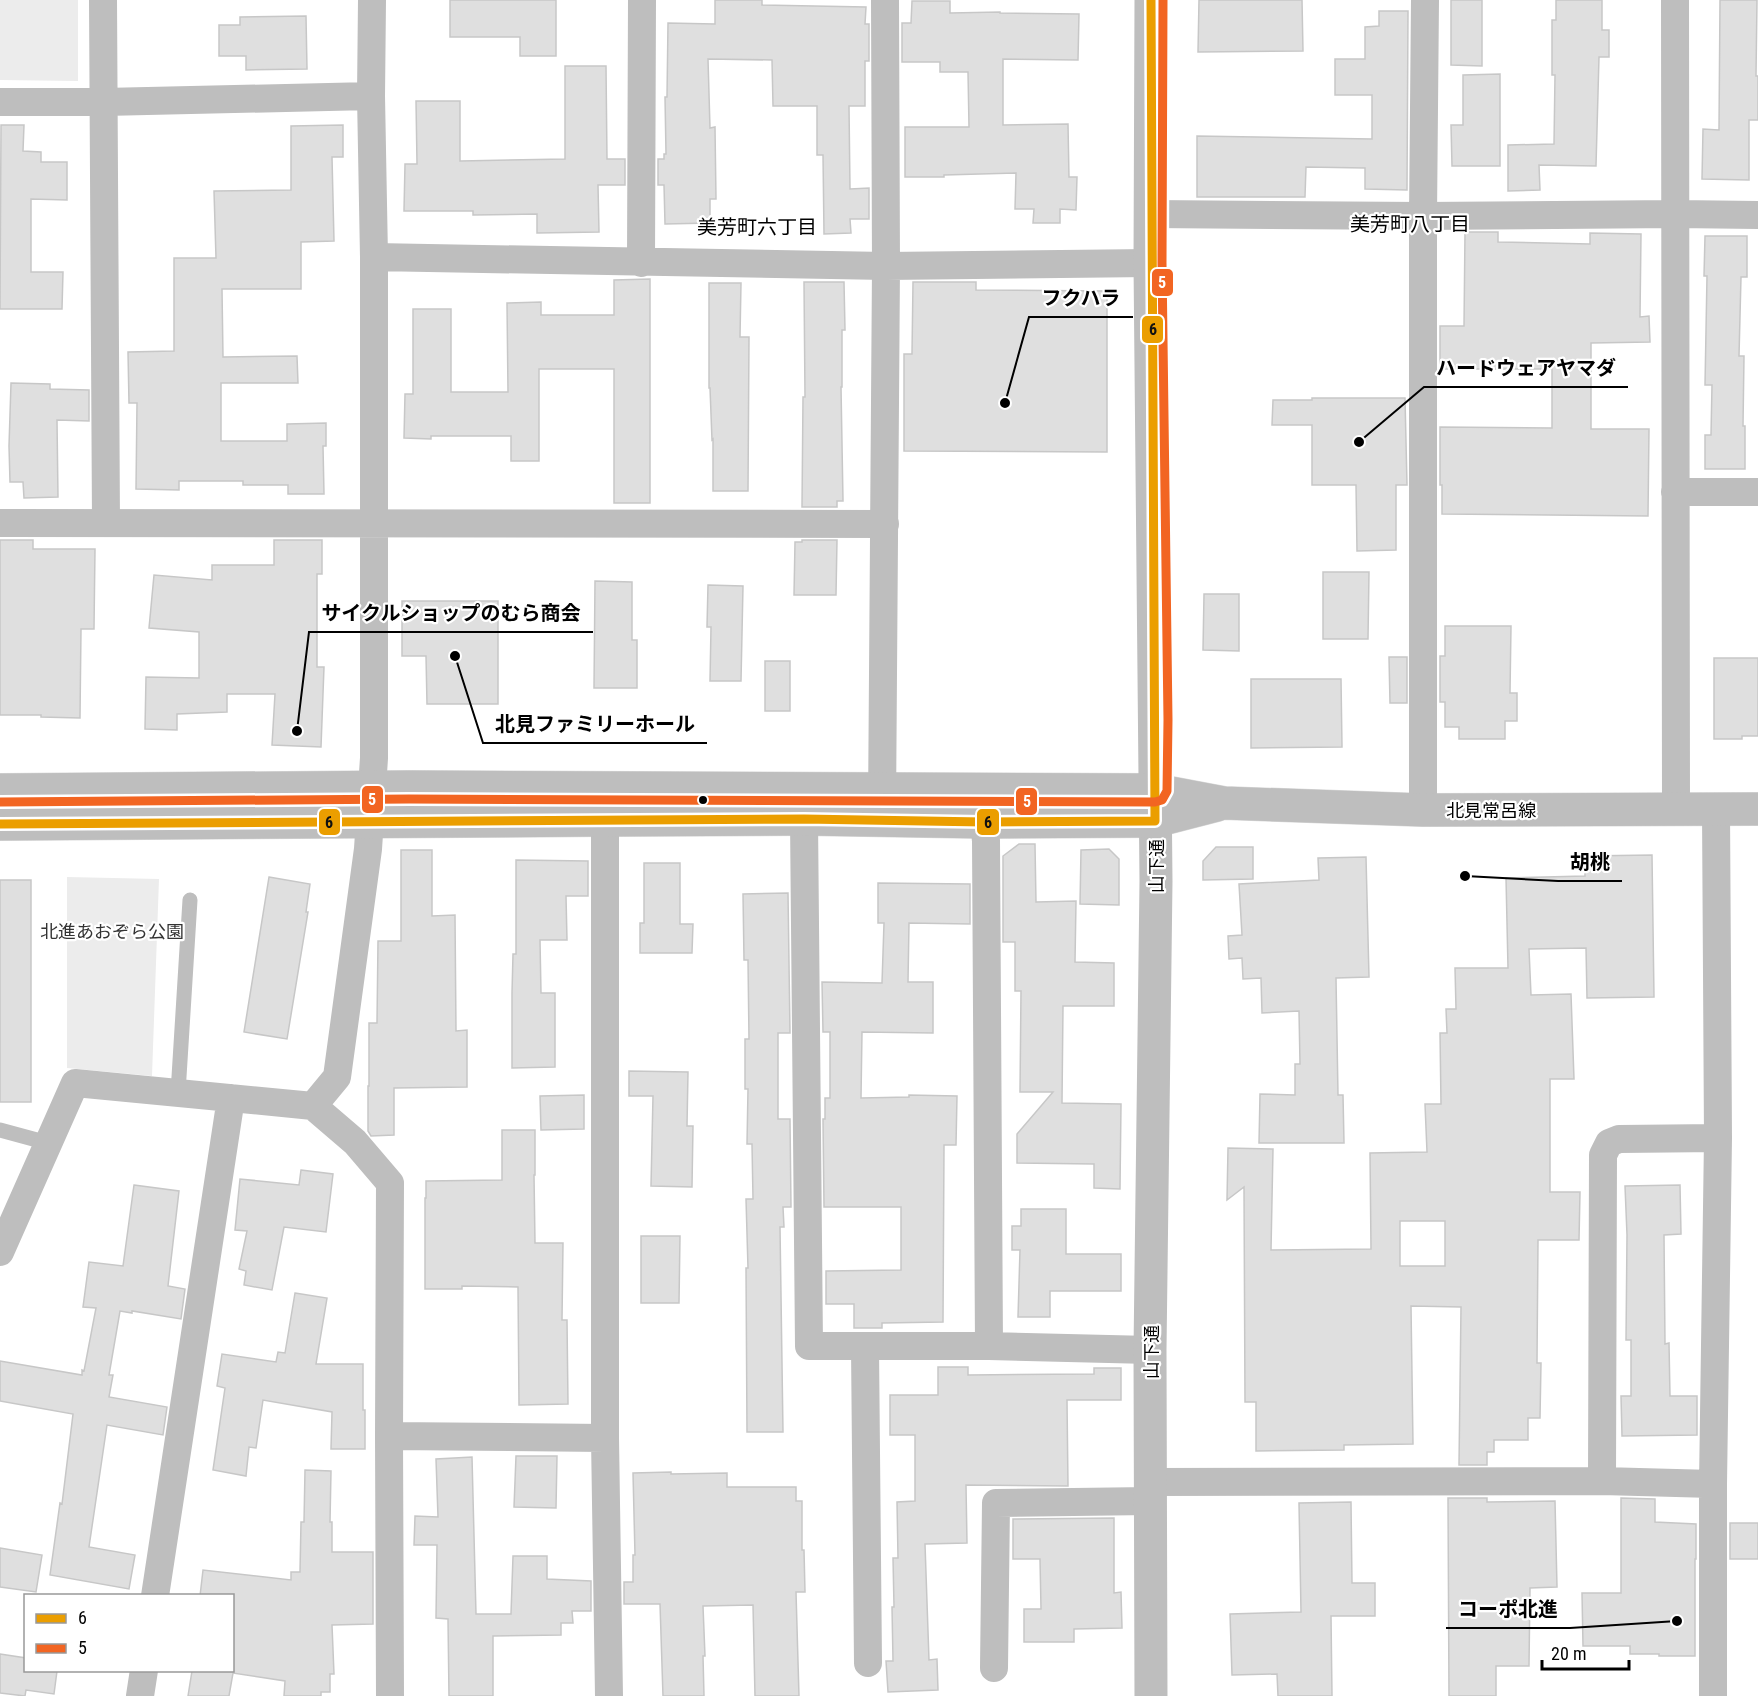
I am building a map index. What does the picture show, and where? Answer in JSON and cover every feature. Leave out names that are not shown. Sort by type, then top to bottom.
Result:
[{"type":"main road","name":"山下通","points":[[1151,0],[1150,263],[1156,720],[1150,1350],[1151,1696]]},
{"type":"main road","name":"北見常呂線","points":[[0,790],[409,787],[804,819],[883,805],[984,822],[1155,805]]},
{"type":"main road","name":"北見常呂線","points":[[0,824],[369,822],[605,804],[1155,805],[1224,803],[1423,810],[1758,809]]},
{"type":"street","points":[[103,0],[106,523]]},
{"type":"street","points":[[312,1106],[337,1077],[368,849],[374,758],[372,0]]},
{"type":"street","points":[[641,263],[642,0]]},
{"type":"street","points":[[883,805],[885,0]]},
{"type":"street","points":[[1423,810],[1425,0]]},
{"type":"street","points":[[1675,0],[1676,810]]},
{"type":"street","points":[[0,102],[371,96]]},
{"type":"street","points":[[1150,214],[1758,215]]},
{"type":"street","points":[[374,257],[886,266],[1150,263]]},
{"type":"street","points":[[1675,492],[1758,492]]},
{"type":"street","points":[[0,523],[885,524]]},
{"type":"street","points":[[605,804],[605,1438],[609,1696]]},
{"type":"street","points":[[1713,1696],[1713,1484],[1718,1138],[1716,810]]},
{"type":"street","points":[[804,819],[809,1346],[989,1346],[1150,1350]]},
{"type":"street","points":[[984,822],[986,841],[989,1346]]},
{"type":"street","points":[[0,1252],[75,1083],[312,1106],[355,1142],[390,1183],[390,1696]]},
{"type":"street","points":[[155,1594],[231,1098]]},
{"type":"street","points":[[1602,1480],[1603,1155],[1609,1143],[1619,1139],[1718,1138]]},
{"type":"street","points":[[865,1347],[868,1663]]},
{"type":"street","points":[[389,1436],[605,1438]]},
{"type":"street","points":[[994,1668],[996,1503],[1150,1492],[1602,1480],[1713,1484]]},
{"type":"street","points":[[140,1696],[144,1672]]},
{"type":"lane","points":[[178,1093],[190,900]]},
{"type":"lane","points":[[0,1130],[48,1143]]},
{"type":"green space","points":[[0,0],[78,0],[78,81],[0,80]]},
{"type":"green space","name":"北進あおぞら公園","points":[[67,877],[159,879],[152,1076],[67,1068]]},
{"type":"building","points":[[450,0],[556,0],[556,56],[520,56],[520,37],[450,37]]},
{"type":"building","points":[[715,0],[762,0],[762,5],[866,7],[865,24],[869,24],[869,61],[865,61],[865,106],[849,106],[850,189],[869,188],[869,219],[850,219],[851,233],[824,234],[823,155],[817,155],[817,106],[773,106],[772,60],[708,59],[710,128],[715,127],[716,199],[710,199],[710,223],[665,224],[664,185],[658,185],[658,159],[664,159],[664,154],[666,154],[665,97],[667,97],[668,23],[715,24]]},
{"type":"building","points":[[1199,0],[1302,0],[1303,51],[1198,52]]},
{"type":"building","points":[[1451,0],[1482,0],[1482,66],[1451,65]]},
{"type":"building","points":[[1556,0],[1602,0],[1602,30],[1609,30],[1609,57],[1599,57],[1596,166],[1539,165],[1540,190],[1508,191],[1508,145],[1554,144],[1555,75],[1552,75],[1552,20],[1556,20]]},
{"type":"building","points":[[1720,0],[1757,0],[1758,120],[1749,120],[1749,180],[1702,179],[1703,129],[1719,130]]},
{"type":"building","points":[[912,1],[950,1],[950,13],[1079,14],[1078,60],[1003,59],[1003,125],[1068,124],[1069,177],[1077,177],[1076,210],[1060,209],[1060,223],[1033,223],[1034,209],[1015,209],[1016,173],[905,177],[905,127],[969,127],[968,72],[940,72],[940,62],[902,62],[902,23],[911,23]]},
{"type":"building","points":[[1379,11],[1408,11],[1407,190],[1365,189],[1365,168],[1306,167],[1305,197],[1197,197],[1197,136],[1372,139],[1372,95],[1335,95],[1335,59],[1365,59],[1365,27],[1379,26]]},
{"type":"building","points":[[306,16],[307,69],[246,70],[246,56],[219,56],[219,25],[240,25],[240,17]]},
{"type":"building","points":[[565,66],[606,66],[607,159],[625,159],[625,185],[598,185],[599,232],[537,233],[537,214],[473,215],[473,211],[404,211],[405,164],[417,164],[416,101],[460,101],[460,161],[565,159]]},
{"type":"building","points":[[1500,74],[1500,166],[1452,166],[1451,125],[1463,125],[1463,75]]},
{"type":"building","points":[[1,125],[24,125],[23,151],[41,152],[41,162],[67,162],[67,200],[31,199],[31,272],[63,272],[62,309],[0,309]]},
{"type":"building","points":[[343,125],[343,157],[332,157],[334,241],[301,242],[301,289],[222,289],[223,357],[297,356],[298,383],[221,383],[221,441],[287,441],[287,424],[326,423],[326,446],[323,446],[324,494],[288,494],[288,485],[243,485],[243,481],[179,481],[179,490],[136,489],[137,403],[129,403],[128,352],[174,351],[174,258],[216,258],[214,191],[291,190],[291,126]]},
{"type":"building","points":[[1465,232],[1498,232],[1498,242],[1590,244],[1590,233],[1641,234],[1640,317],[1649,316],[1650,342],[1591,343],[1591,429],[1649,429],[1648,516],[1442,514],[1440,427],[1552,428],[1552,369],[1440,369],[1440,326],[1464,326]]},
{"type":"building","points":[[1705,236],[1747,236],[1747,277],[1741,277],[1739,356],[1744,356],[1745,469],[1705,469],[1705,435],[1711,435],[1712,385],[1705,385],[1707,276],[1704,276]]},
{"type":"building","points":[[650,279],[650,503],[614,503],[614,369],[539,369],[539,461],[511,461],[511,436],[404,438],[405,394],[413,394],[413,309],[451,309],[451,392],[508,392],[507,303],[541,302],[541,315],[614,315],[614,280]]},
{"type":"building","points":[[804,282],[844,282],[845,330],[842,330],[841,387],[843,501],[837,501],[837,507],[802,507],[803,397],[805,397]]},
{"type":"building","points":[[913,282],[976,282],[976,290],[1107,291],[1107,452],[904,451],[904,354],[912,354]]},
{"type":"building","points":[[709,283],[741,283],[740,337],[749,337],[748,491],[713,491],[713,439],[709,388]]},
{"type":"building","points":[[11,383],[50,384],[50,389],[89,390],[89,421],[57,420],[58,497],[24,498],[23,482],[10,482]]},
{"type":"building","points":[[1312,398],[1405,398],[1407,485],[1396,485],[1396,550],[1357,551],[1356,485],[1312,485],[1312,425],[1272,425],[1273,400],[1312,400]]},
{"type":"building","points":[[0,540],[33,540],[33,549],[95,549],[94,629],[81,629],[80,718],[0,715]]},
{"type":"building","points":[[274,540],[322,540],[322,574],[317,574],[317,667],[324,667],[321,747],[272,745],[275,694],[227,694],[227,712],[177,714],[177,730],[145,729],[146,677],[199,678],[199,632],[149,628],[154,575],[212,580],[212,565],[274,565]]},
{"type":"building","points":[[802,540],[837,540],[836,595],[794,595],[795,542],[802,542]]},
{"type":"building","points":[[1323,572],[1369,572],[1368,639],[1323,639]]},
{"type":"building","points":[[595,581],[632,582],[632,640],[637,640],[637,688],[594,688]]},
{"type":"building","points":[[708,585],[743,586],[741,681],[710,681],[711,627],[707,627]]},
{"type":"building","points":[[1204,594],[1239,594],[1239,651],[1203,650]]},
{"type":"building","points":[[402,601],[498,601],[498,704],[427,704],[426,656],[402,656]]},
{"type":"building","points":[[1445,626],[1511,626],[1510,693],[1517,693],[1517,721],[1505,721],[1505,739],[1459,739],[1459,727],[1445,727],[1445,702],[1440,702],[1440,656],[1445,656]]},
{"type":"building","points":[[1389,657],[1407,657],[1407,703],[1390,703]]},
{"type":"building","points":[[1714,658],[1758,658],[1758,736],[1742,736],[1742,739],[1714,739]]},
{"type":"building","points":[[765,661],[790,661],[790,711],[765,711]]},
{"type":"building","points":[[1251,679],[1341,679],[1342,747],[1251,748]]},
{"type":"building","points":[[1019,844],[1035,844],[1036,902],[1076,901],[1075,962],[1114,963],[1114,1006],[1063,1006],[1062,1103],[1121,1104],[1120,1189],[1094,1188],[1094,1164],[1017,1163],[1017,1134],[1053,1092],[1020,1092],[1021,991],[1015,991],[1015,942],[1003,942],[1003,856]]},
{"type":"building","points":[[1216,847],[1253,847],[1253,879],[1203,880],[1203,861]]},
{"type":"building","points":[[1109,849],[1119,859],[1119,905],[1080,904],[1081,850]]},
{"type":"building","points":[[401,850],[432,850],[432,916],[455,915],[456,1031],[467,1030],[467,1087],[394,1088],[394,1135],[371,1136],[368,1131],[369,1023],[377,1023],[378,941],[401,941]]},
{"type":"building","points":[[1652,855],[1654,997],[1587,998],[1586,948],[1529,949],[1531,995],[1571,994],[1574,1079],[1550,1079],[1550,1192],[1580,1192],[1579,1240],[1538,1240],[1537,1363],[1541,1363],[1540,1418],[1528,1418],[1528,1440],[1494,1440],[1494,1452],[1487,1452],[1487,1465],[1459,1465],[1461,1307],[1411,1306],[1413,1444],[1344,1445],[1344,1450],[1256,1451],[1256,1402],[1245,1402],[1244,1187],[1227,1200],[1228,1148],[1273,1149],[1271,1250],[1371,1249],[1370,1153],[1427,1152],[1425,1104],[1441,1104],[1440,1033],[1447,1033],[1446,1009],[1456,1009],[1455,968],[1508,968],[1506,878],[1585,876],[1585,856]],"holes":[[[1400,1221],[1445,1221],[1445,1266],[1400,1266]]]},
{"type":"building","points":[[1366,857],[1369,977],[1336,978],[1338,1095],[1343,1095],[1344,1143],[1259,1143],[1260,1094],[1295,1095],[1295,1064],[1300,1064],[1299,1011],[1262,1013],[1261,978],[1243,979],[1242,958],[1229,959],[1228,936],[1242,935],[1239,884],[1319,880],[1318,858]]},
{"type":"building","points":[[516,860],[588,861],[588,896],[566,896],[567,940],[540,940],[541,993],[555,993],[555,1067],[512,1068],[513,954],[516,954]]},
{"type":"building","points":[[644,863],[680,863],[680,924],[693,924],[692,953],[640,953],[640,923],[644,923]]},
{"type":"building","points":[[269,877],[310,884],[306,912],[308,912],[287,1039],[244,1032]]},
{"type":"building","points":[[0,880],[31,880],[31,1102],[0,1102]]},
{"type":"building","points":[[878,883],[970,884],[970,924],[909,923],[908,982],[933,982],[933,1033],[862,1032],[861,1098],[909,1097],[909,1095],[957,1096],[956,1145],[944,1145],[943,1322],[882,1323],[882,1328],[854,1328],[854,1304],[826,1304],[826,1271],[901,1270],[901,1207],[824,1207],[823,1119],[825,1119],[825,1098],[830,1098],[830,1032],[823,1032],[822,982],[882,983],[884,923],[878,923]]},
{"type":"building","points":[[788,893],[790,1033],[778,1033],[778,1119],[790,1119],[791,1207],[783,1207],[784,1227],[780,1227],[783,1432],[747,1432],[746,1199],[753,1199],[752,1144],[747,1144],[748,1089],[745,1089],[745,1039],[749,1039],[748,960],[744,960],[743,894]]},
{"type":"building","points":[[629,1071],[688,1072],[687,1126],[693,1126],[692,1187],[651,1186],[653,1096],[629,1096]]},
{"type":"building","points":[[584,1095],[584,1129],[541,1130],[540,1096]]},
{"type":"building","points":[[502,1130],[535,1130],[535,1243],[563,1243],[562,1320],[567,1320],[568,1404],[519,1405],[518,1287],[462,1286],[462,1289],[425,1289],[426,1181],[502,1180]]},
{"type":"building","points":[[301,1170],[333,1174],[326,1232],[284,1227],[272,1290],[244,1285],[246,1271],[239,1269],[247,1231],[235,1230],[240,1179],[299,1185]]},
{"type":"building","points":[[134,1185],[179,1191],[168,1286],[185,1289],[181,1319],[120,1311],[109,1375],[113,1375],[109,1397],[167,1407],[163,1435],[107,1425],[89,1547],[135,1555],[129,1589],[50,1575],[60,1503],[62,1504],[73,1414],[0,1401],[0,1361],[82,1375],[96,1308],[83,1307],[89,1262],[123,1266]]},
{"type":"building","points":[[1680,1185],[1681,1234],[1664,1235],[1665,1344],[1669,1343],[1670,1396],[1697,1396],[1697,1435],[1622,1436],[1621,1396],[1631,1396],[1631,1340],[1626,1340],[1625,1186]]},
{"type":"building","points":[[1021,1209],[1066,1209],[1066,1254],[1121,1254],[1121,1291],[1050,1291],[1050,1317],[1018,1317],[1020,1250],[1012,1250],[1012,1226],[1021,1226]]},
{"type":"building","points":[[641,1236],[680,1236],[679,1303],[641,1303]]},
{"type":"building","points":[[295,1293],[327,1298],[316,1364],[363,1364],[365,1449],[331,1449],[332,1412],[263,1400],[256,1448],[249,1447],[246,1476],[213,1470],[225,1388],[217,1386],[222,1354],[276,1362],[278,1352],[285,1353]]},
{"type":"building","points":[[938,1367],[968,1367],[968,1375],[1094,1374],[1094,1368],[1121,1368],[1121,1400],[1067,1400],[1068,1486],[966,1485],[967,1543],[925,1544],[929,1660],[937,1659],[938,1690],[888,1692],[886,1661],[893,1661],[893,1558],[898,1558],[897,1502],[915,1501],[915,1435],[890,1435],[890,1395],[938,1395]]},
{"type":"building","points":[[516,1456],[557,1456],[556,1508],[514,1507]]},
{"type":"building","points":[[472,1457],[476,1614],[511,1614],[513,1556],[547,1556],[547,1579],[591,1581],[591,1611],[572,1611],[573,1623],[561,1623],[561,1635],[493,1636],[493,1696],[449,1696],[448,1619],[436,1618],[437,1545],[414,1545],[415,1516],[438,1517],[436,1459]]},
{"type":"building","points":[[305,1470],[331,1471],[332,1552],[373,1552],[373,1624],[332,1625],[334,1674],[330,1674],[330,1692],[321,1692],[321,1696],[284,1696],[285,1681],[233,1673],[229,1696],[188,1696],[192,1672],[234,1672],[234,1594],[200,1594],[203,1570],[291,1580],[291,1572],[300,1572],[301,1522],[304,1522]]},
{"type":"building","points":[[671,1472],[671,1474],[727,1473],[727,1487],[796,1487],[796,1501],[802,1501],[805,1592],[796,1592],[799,1696],[755,1696],[753,1605],[703,1606],[704,1696],[663,1696],[660,1604],[624,1604],[624,1582],[633,1582],[633,1555],[635,1555],[633,1473]]},
{"type":"building","points":[[1448,1498],[1487,1498],[1487,1502],[1555,1501],[1557,1587],[1530,1588],[1529,1666],[1496,1666],[1496,1696],[1449,1696]]},
{"type":"building","points":[[1621,1498],[1655,1499],[1655,1522],[1696,1524],[1695,1656],[1630,1654],[1630,1646],[1583,1646],[1582,1593],[1621,1593]]},
{"type":"building","points":[[1351,1502],[1352,1583],[1375,1583],[1375,1616],[1331,1616],[1332,1696],[1278,1696],[1277,1674],[1232,1675],[1230,1614],[1301,1612],[1299,1503]]},
{"type":"building","points":[[1114,1518],[1114,1593],[1121,1592],[1122,1628],[1074,1629],[1074,1642],[1024,1642],[1024,1609],[1041,1609],[1040,1559],[1013,1559],[1013,1519]]},
{"type":"building","points":[[1730,1523],[1758,1523],[1758,1559],[1730,1559]]},
{"type":"building","points":[[0,1548],[42,1555],[36,1592],[0,1587]]},
{"type":"building","points":[[0,1654],[24,1658],[24,1672],[57,1672],[54,1694],[26,1690],[25,1696],[0,1693]]},
{"type":"transit line","name":"6","points":[[0,824],[804,819],[984,822],[1155,821],[1151,0]]},
{"type":"transit line","name":"5","points":[[0,802],[409,799],[1155,802],[1162,800],[1167,791],[1168,720],[1162,263],[1163,0]]},
{"type":"place","name":"フクハラ","points":[[1005,403]]},
{"type":"place","name":"ハードウェアヤマダ","points":[[1359,442]]},
{"type":"place","name":"北見ファミリーホール","points":[[455,656]]},
{"type":"place","name":"サイクルショップのむら商会","points":[[297,731]]},
{"type":"place","name":"胡桃","points":[[1465,876]]},
{"type":"place","name":"コーポ北進","points":[[1677,1621]]},
{"type":"district","name":"美芳町八丁目","points":[[1410,224]]},
{"type":"district","name":"美芳町六丁目","points":[[757,227]]}]
